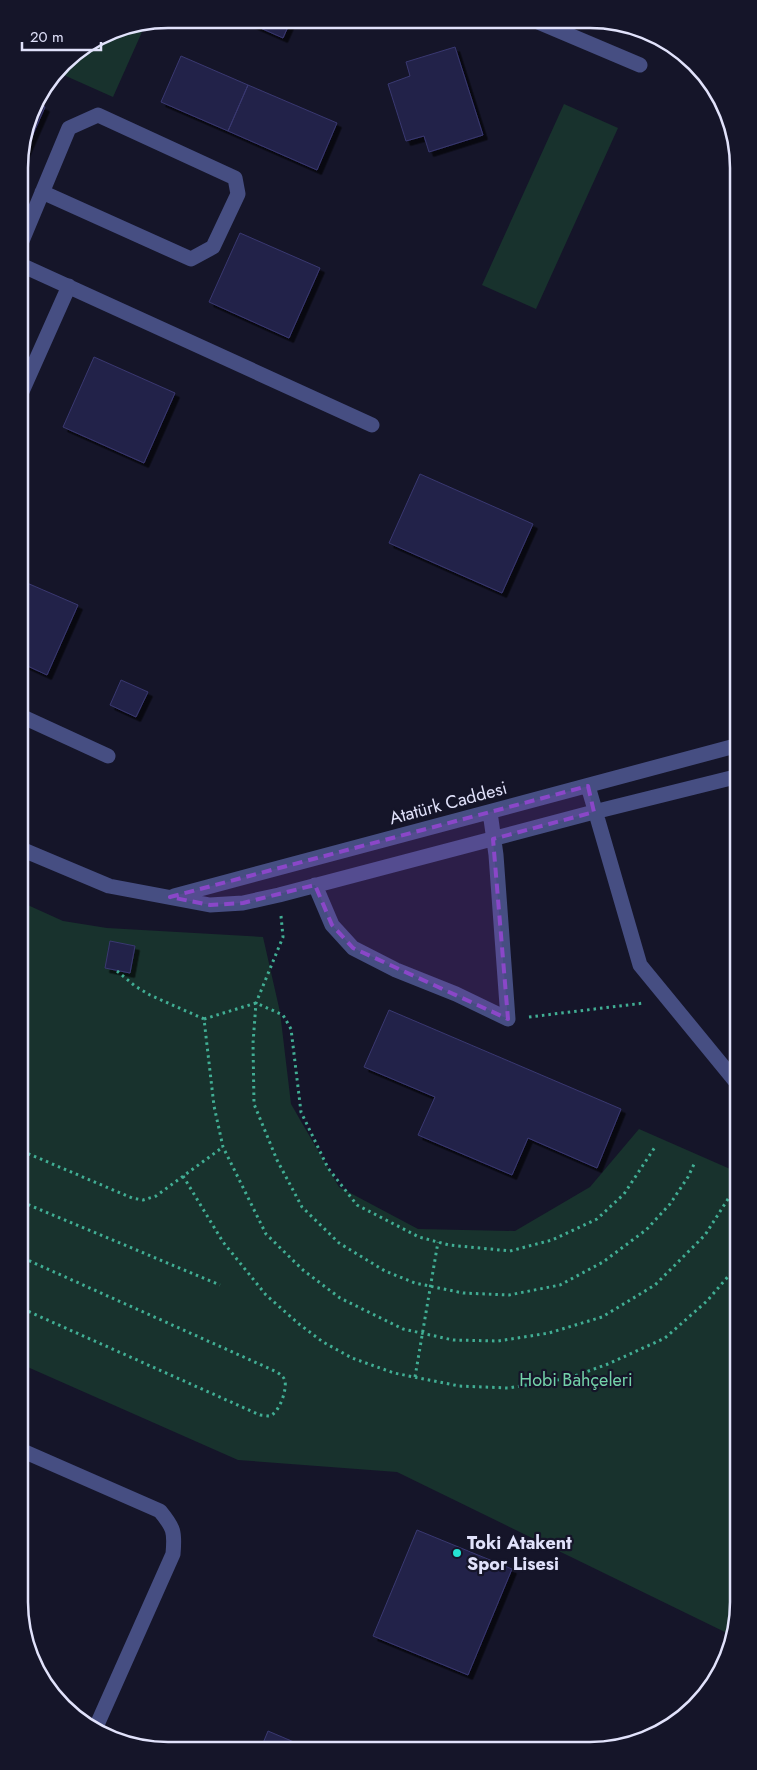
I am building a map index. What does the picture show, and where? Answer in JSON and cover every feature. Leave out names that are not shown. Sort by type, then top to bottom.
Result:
[{"type":"street","points":[[553,28],[640,65]]},
{"type":"street","points":[[28,226],[42,192],[69,128],[98,115],[235,178],[238,194],[213,247],[190,259],[42,192]]},
{"type":"street","points":[[28,268],[372,425]]},
{"type":"street","points":[[28,378],[69,286]]},
{"type":"street","points":[[28,719],[108,756]]},
{"type":"street","name":"Atatürk Caddesi","points":[[170,897],[730,747]]},
{"type":"street","name":"Atatürk Caddesi","points":[[28,851],[109,886],[210,905],[243,903],[279,896],[594,812],[730,778]]},
{"type":"street","points":[[588,786],[640,965],[729,1074]]},
{"type":"street","points":[[315,885],[332,925],[353,948],[396,970],[456,994],[508,1019],[496,855],[490,812]]},
{"type":"street","points":[[27,1453],[160,1511],[172,1526],[175,1534],[173,1554],[98,1723]]},
{"type":"path","points":[[279,896],[283,937],[256,1003],[253,1043],[254,1104],[277,1160],[302,1207],[339,1243],[385,1271],[415,1284],[430,1287],[463,1293],[509,1295],[560,1285],[603,1262],[646,1230],[670,1204],[695,1162]]},
{"type":"path","points":[[117,970],[135,986],[150,995],[204,1019],[256,1003],[283,1015],[291,1029],[301,1112],[328,1168],[357,1205],[419,1237],[449,1245],[510,1251],[552,1240],[597,1219],[624,1194],[655,1147]]},
{"type":"path","points":[[508,1019],[668,999]]},
{"type":"path","points":[[204,1019],[214,1106],[223,1147],[266,1234],[303,1270],[340,1298],[403,1328],[453,1340],[498,1341],[548,1333],[602,1317],[655,1285],[705,1235],[729,1197]]},
{"type":"path","points":[[27,1153],[139,1200],[156,1196],[223,1147]]},
{"type":"path","points":[[183,1176],[223,1242],[266,1295],[323,1342],[352,1358],[394,1373],[459,1386],[508,1388],[569,1378],[608,1364],[665,1338],[707,1301],[729,1275]]},
{"type":"path","points":[[27,1204],[220,1286]]},
{"type":"path","points":[[415,1377],[438,1242]]},
{"type":"path","points":[[27,1260],[278,1372],[283,1376],[286,1383],[280,1404],[275,1413],[268,1416],[260,1415],[27,1311]]},
{"type":"highlighted area","points":[[588,786],[594,812],[493,839],[508,1019],[353,948],[332,925],[315,885],[243,903],[210,905],[170,897]]},
{"type":"green space","points":[[143,30],[113,97],[63,74],[75,62],[98,46],[123,35]]},
{"type":"green space","points":[[564,104],[618,128],[536,309],[482,285]]},
{"type":"green space","name":"Hobi Bahçeleri","points":[[27,905],[63,921],[107,928],[263,937],[280,1012],[291,1104],[339,1187],[418,1229],[515,1231],[590,1187],[639,1129],[729,1169],[729,1611],[726,1633],[397,1472],[238,1460],[27,1367]]},
{"type":"building","points":[[260,28],[287,28],[283,38]]},
{"type":"building","points":[[455,47],[483,135],[429,152],[424,136],[406,141],[388,84],[410,76],[406,62]]},
{"type":"building","points":[[181,56],[248,85],[228,131],[161,102]]},
{"type":"building","points":[[248,85],[337,123],[317,170],[228,131]]},
{"type":"building","points":[[42,106],[45,107],[30,141],[38,114]]},
{"type":"building","points":[[240,233],[320,268],[289,338],[209,302]]},
{"type":"building","points":[[94,357],[175,393],[144,463],[63,427]]},
{"type":"building","points":[[420,474],[533,524],[502,593],[389,543]]},
{"type":"building","points":[[28,583],[78,605],[47,675],[28,666]]},
{"type":"building","points":[[121,680],[148,692],[136,717],[110,705]]},
{"type":"building","points":[[110,941],[135,946],[130,973],[105,968]]},
{"type":"building","points":[[389,1010],[621,1109],[597,1168],[528,1138],[512,1175],[418,1135],[435,1097],[364,1067]]},
{"type":"building","points":[[417,1530],[512,1569],[468,1675],[373,1636]]},
{"type":"building","points":[[268,1731],[294,1742],[263,1742]]},
{"type":"place","name":"Toki Atakent Spor Lisesi","points":[[457,1553]]}]
